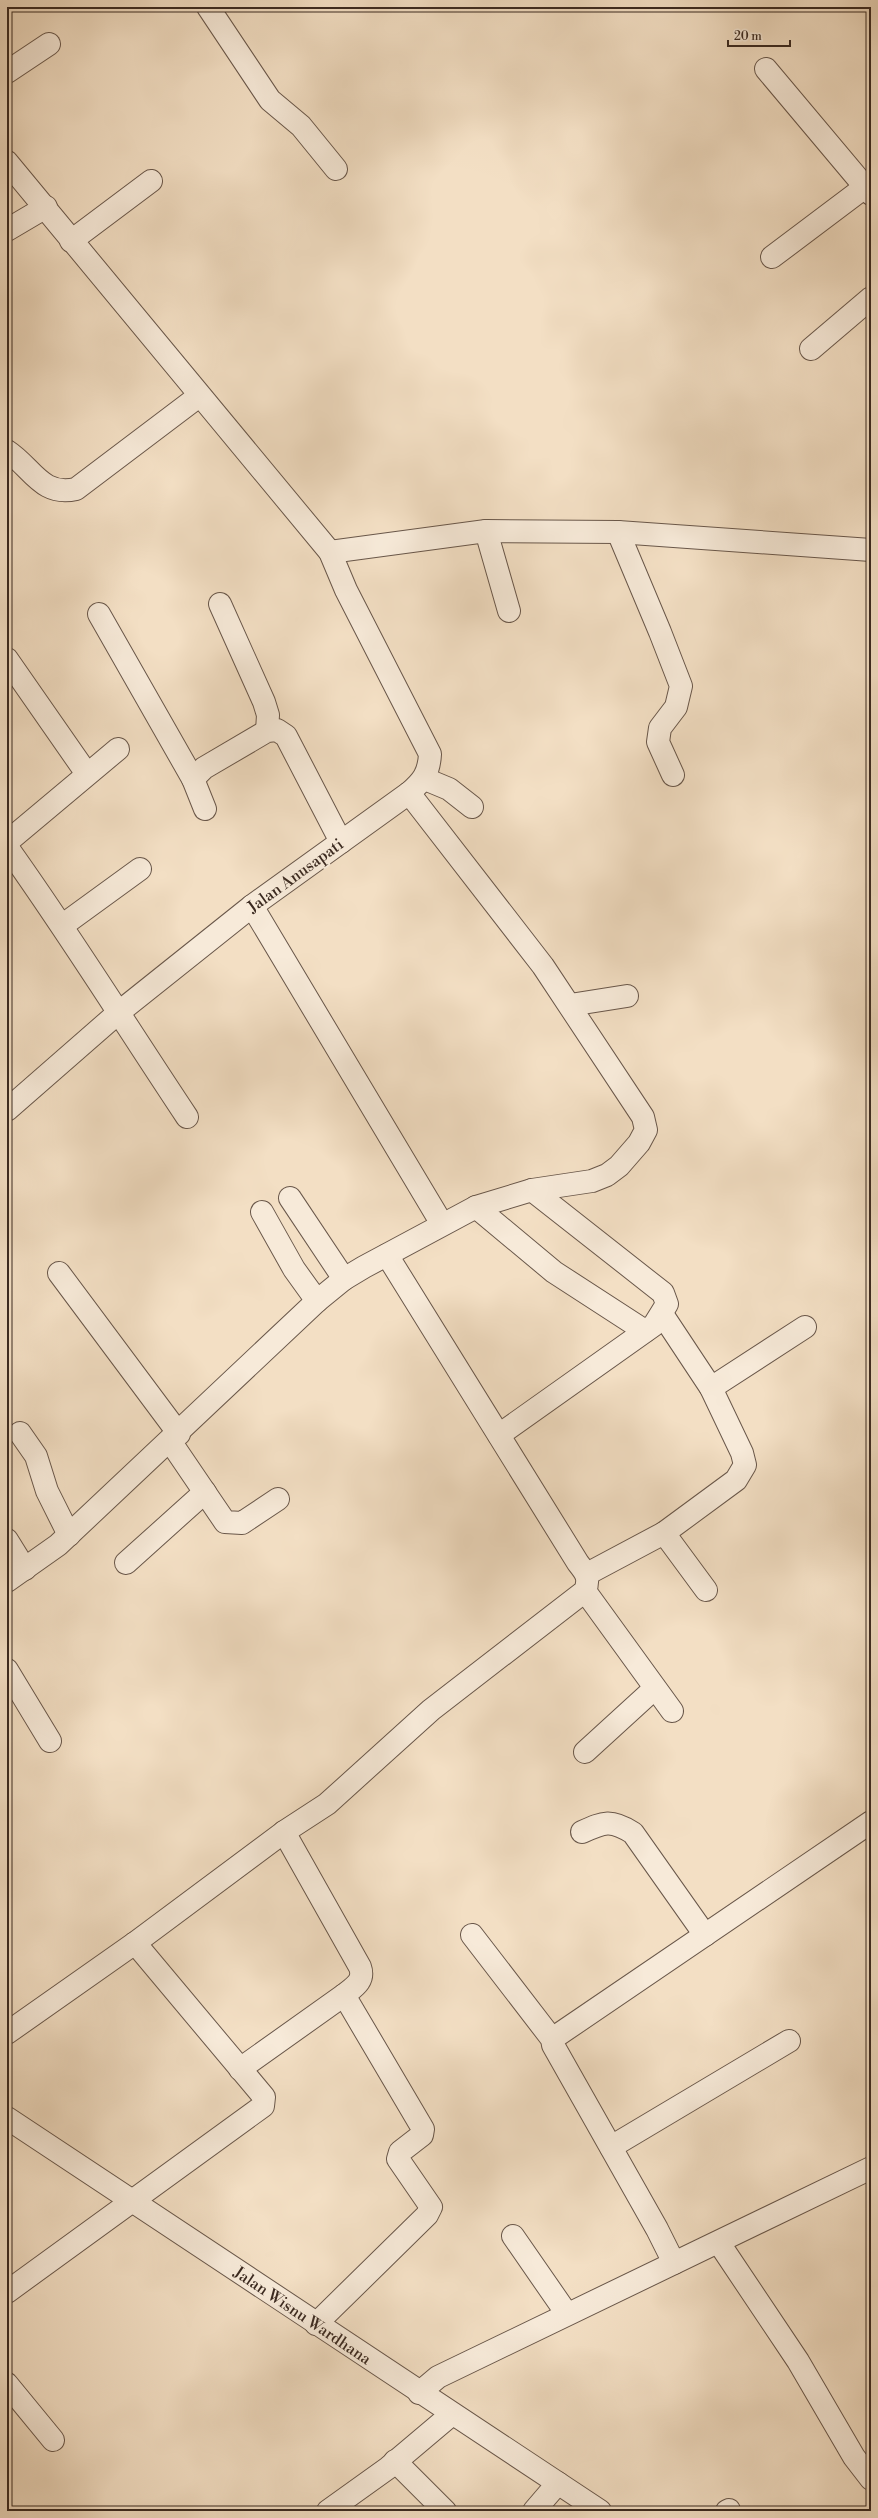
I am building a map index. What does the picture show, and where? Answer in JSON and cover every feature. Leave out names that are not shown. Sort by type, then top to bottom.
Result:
[{"type":"street","points":[[208,7],[270,100],[301,126],[336,169]]},
{"type":"street","points":[[7,72],[49,44]]},
{"type":"street","points":[[766,69],[868,191],[772,258]]},
{"type":"street","points":[[7,162],[46,206],[71,241],[332,558],[346,590],[430,754],[429,768],[425,779],[449,789],[472,807]]},
{"type":"street","points":[[71,241],[151,181]]},
{"type":"street","points":[[7,230],[46,206]]},
{"type":"street","points":[[811,348],[871,298]]},
{"type":"street","points":[[7,451],[48,486],[62,492],[76,489],[199,396]]},
{"type":"street","points":[[332,558],[486,531],[618,532],[871,550]]},
{"type":"street","points":[[486,531],[510,611]]},
{"type":"street","points":[[618,532],[681,686],[676,707],[660,728],[658,742],[672,775]]},
{"type":"street","points":[[220,604],[266,708],[269,722],[267,731]]},
{"type":"street","points":[[99,614],[193,779],[205,809]]},
{"type":"street","points":[[7,659],[87,774]]},
{"type":"street","points":[[193,779],[204,768],[267,731],[277,730],[286,736],[341,842]]},
{"type":"street","points":[[7,842],[118,748]]},
{"type":"street","name":"Jalan Anusapati","points":[[7,1110],[118,1014],[252,906],[409,793],[425,779]]},
{"type":"street","points":[[7,1581],[25,1570],[68,1535],[175,1437],[318,1301],[344,1279],[386,1254],[476,1207],[532,1190],[592,1181],[607,1175],[630,1154],[646,1130],[643,1117],[570,1006],[409,793]]},
{"type":"street","points":[[7,847],[63,926],[118,1014],[187,1117]]},
{"type":"street","points":[[63,926],[140,869]]},
{"type":"street","points":[[252,906],[442,1224]]},
{"type":"street","points":[[570,1006],[628,996]]},
{"type":"street","points":[[499,1435],[644,1331],[662,1314],[667,1304],[663,1293],[532,1190]]},
{"type":"street","points":[[290,1198],[344,1279]]},
{"type":"street","points":[[476,1207],[554,1272],[644,1331]]},
{"type":"street","points":[[262,1212],[294,1269],[318,1301]]},
{"type":"street","points":[[386,1254],[578,1563],[586,1582],[652,1683],[654,1689],[672,1711]]},
{"type":"street","points":[[59,1272],[175,1437],[205,1492],[225,1522],[231,1524],[242,1523],[278,1499]]},
{"type":"street","points":[[7,2033],[135,1943],[284,1832],[327,1804],[431,1710],[586,1582],[664,1533],[736,1480],[744,1465],[742,1453],[711,1388],[662,1314]]},
{"type":"street","points":[[711,1388],[805,1326]]},
{"type":"street","points":[[20,1433],[36,1456],[47,1491],[68,1535]]},
{"type":"street","points":[[126,1562],[205,1492]]},
{"type":"street","points":[[664,1533],[706,1590]]},
{"type":"street","points":[[7,1540],[25,1570]]},
{"type":"street","points":[[7,1670],[50,1741]]},
{"type":"street","points":[[585,1752],[654,1689]]},
{"type":"street","points":[[552,2038],[871,1822]]},
{"type":"street","points":[[582,1832],[603,1823],[619,1824],[633,1833],[705,1935]]},
{"type":"street","points":[[240,2069],[344,1995],[360,1982],[362,1972],[284,1832]]},
{"type":"street","points":[[472,1934],[552,2038],[553,2045],[657,2229],[674,2263]]},
{"type":"street","points":[[7,2292],[263,2106],[264,2097],[135,1943]]},
{"type":"street","points":[[316,2324],[430,2211],[431,2207],[398,2159],[400,2152],[422,2135],[425,2115],[344,1995]]},
{"type":"street","points":[[611,2147],[788,2041]]},
{"type":"street","name":"Jalan Wisnu Wardhana","points":[[7,2118],[419,2393],[600,2511]]},
{"type":"street","points":[[419,2393],[438,2377],[567,2314],[719,2243],[871,2168]]},
{"type":"street","points":[[513,2236],[567,2314]]},
{"type":"street","points":[[719,2243],[798,2361],[854,2457],[871,2479]]},
{"type":"street","points":[[7,2384],[53,2440]]},
{"type":"street","points":[[328,2511],[395,2461],[452,2414]]},
{"type":"street","points":[[395,2461],[445,2511]]},
{"type":"street","points":[[534,2511],[558,2483]]}]
